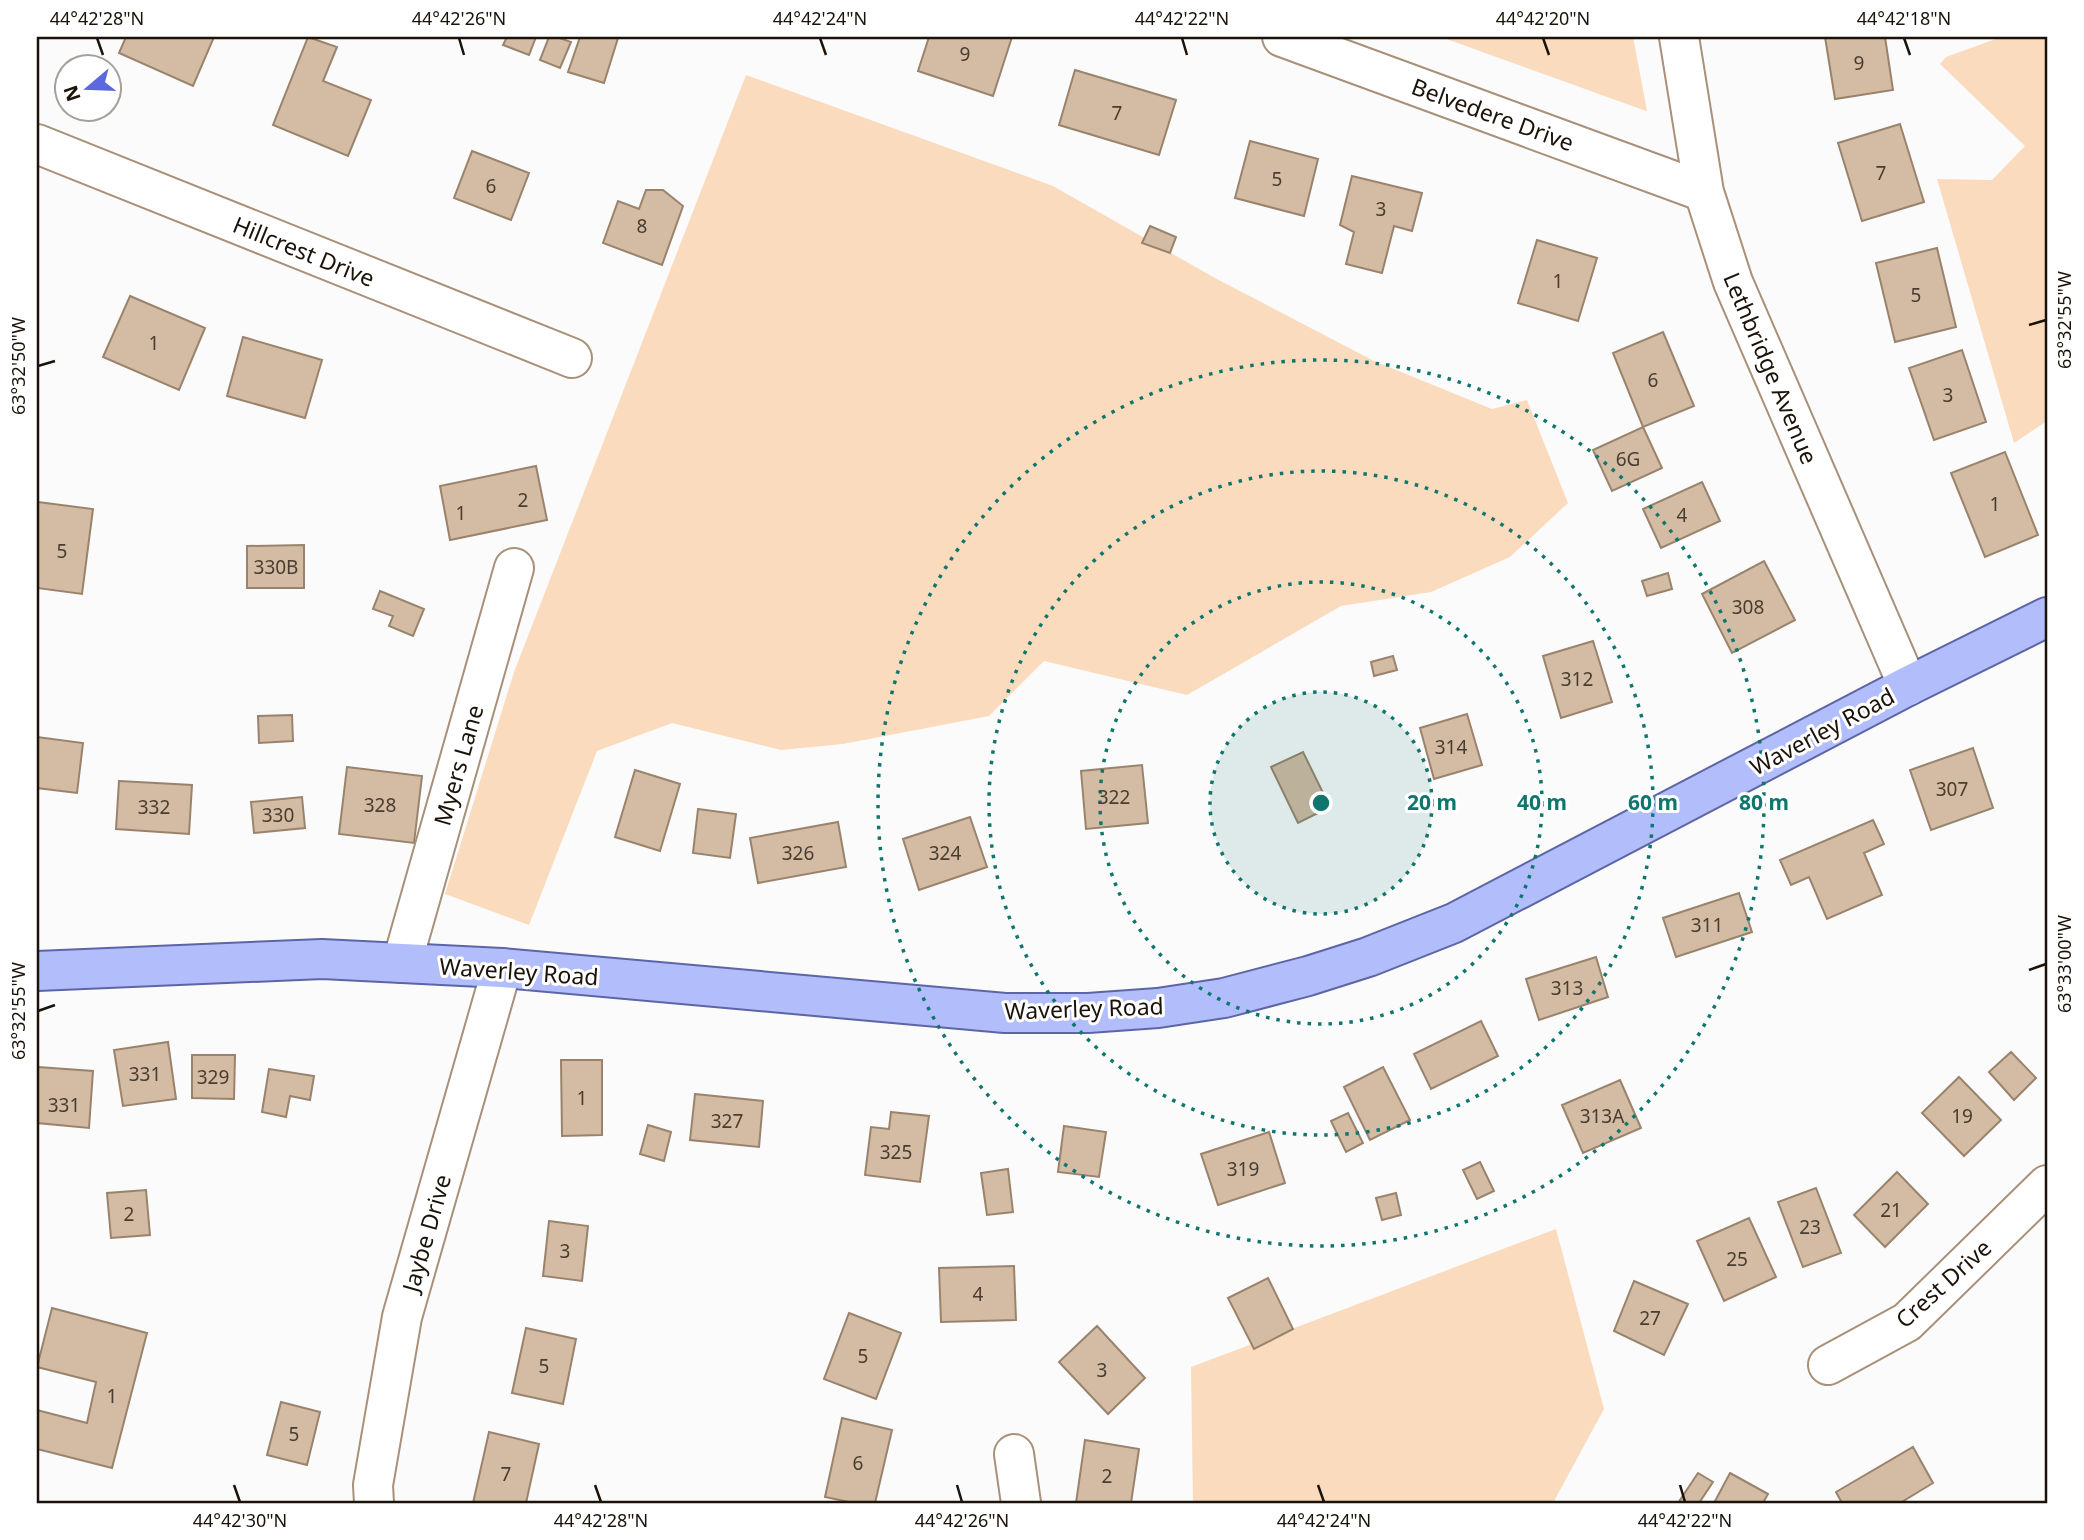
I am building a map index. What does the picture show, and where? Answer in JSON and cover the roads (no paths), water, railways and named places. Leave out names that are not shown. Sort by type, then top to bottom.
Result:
[{"type":"main road","name":"Waverley Road","points":[[37,971],[322,959],[502,968],[1005,1013],[1088,1013],[1146,1009],[1224,998],[1368,957],[1454,923],[1908,686],[2047,617]]},
{"type":"street","name":"Belvedere Drive","points":[[1282,37],[1704,192]]},
{"type":"street","name":"Lethbridge Avenue","points":[[1679,37],[1704,192],[1733,282],[1908,686]]},
{"type":"street","name":"Hillcrest Drive","points":[[37,144],[572,358]]},
{"type":"street","name":"Myers Lane","points":[[402,963],[514,568]]},
{"type":"street","name":"Jaybe Drive","points":[[374,1503],[373,1485],[402,1317],[502,968]]},
{"type":"street","name":"Crest Drive","points":[[1828,1365],[1907,1322],[2047,1185]]},
{"type":"street","points":[[1014,1454],[1021,1503]]}]
